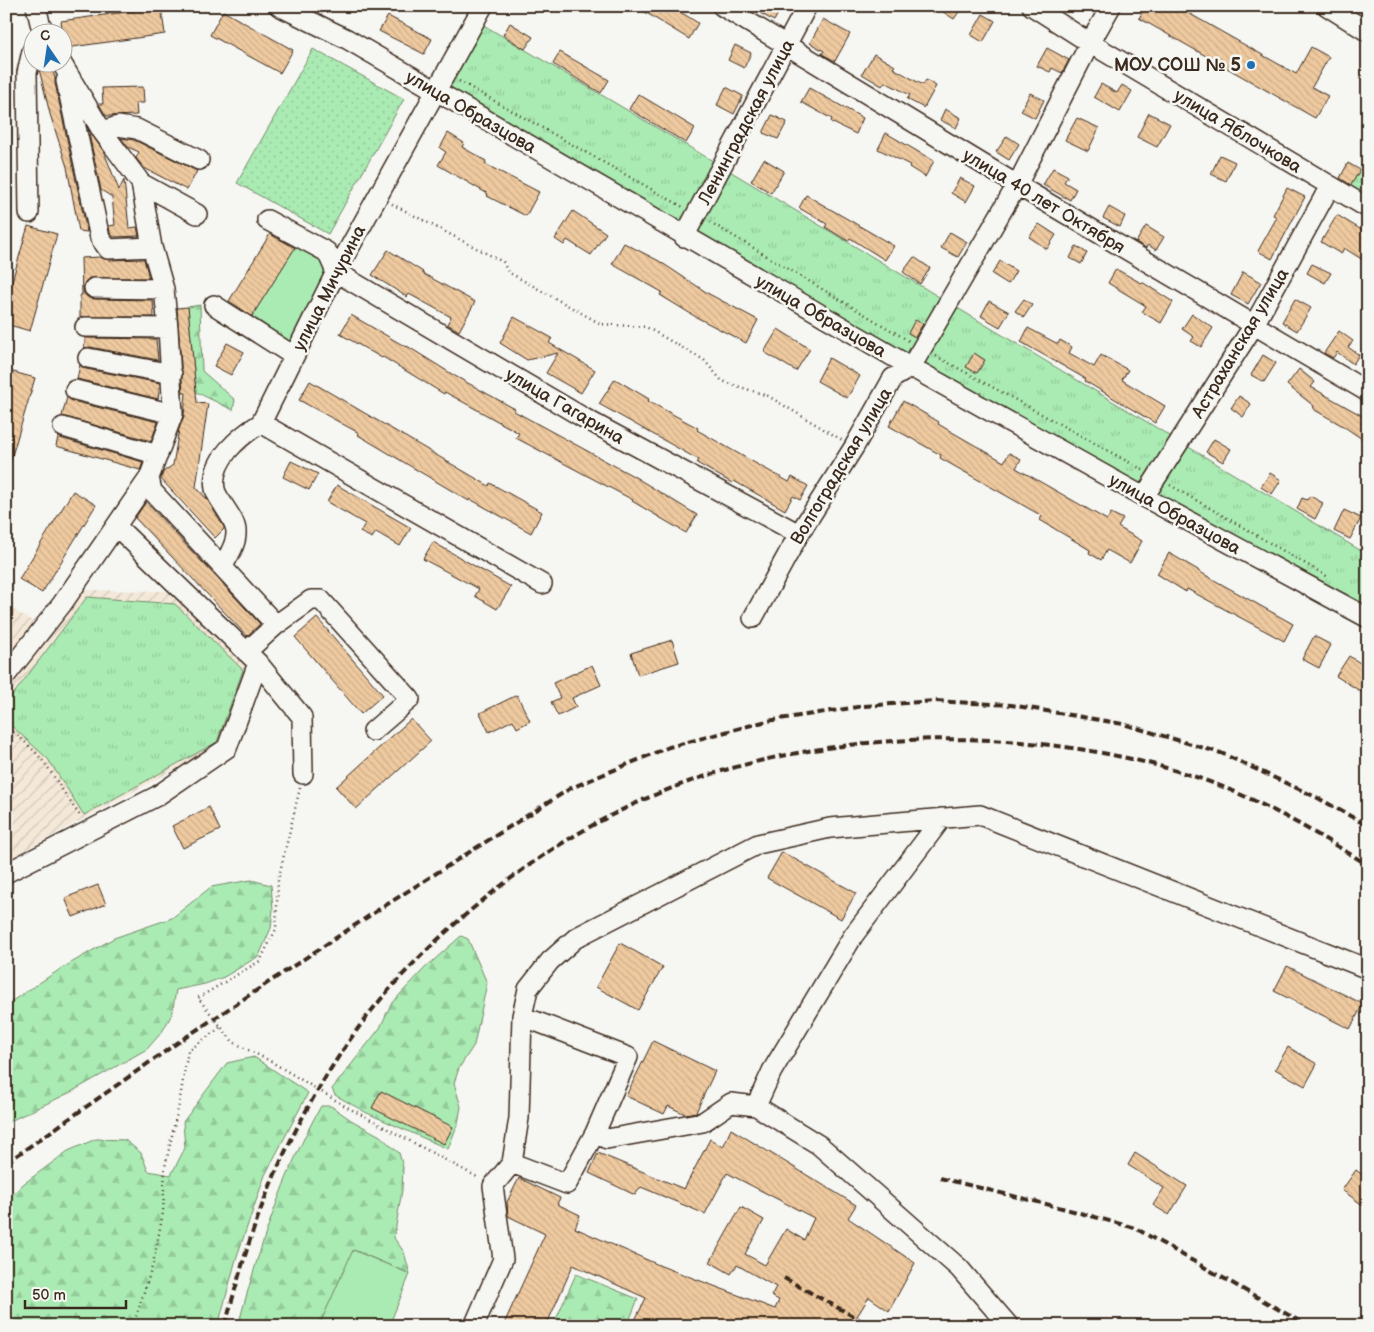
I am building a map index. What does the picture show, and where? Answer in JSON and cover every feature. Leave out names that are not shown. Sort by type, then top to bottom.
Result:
[{"type":"street","name":"улица Образцова","points":[[279,6],[308,13],[347,39],[684,237],[911,367],[1144,497],[1368,618]]},
{"type":"street","name":"улица Мичурина","points":[[223,566],[233,545],[236,533],[234,522],[216,490],[215,478],[222,459],[235,443],[262,423],[336,272],[483,6]]},
{"type":"street","name":"улица 40 лет Октября","points":[[722,6],[1017,185],[1368,392]]},
{"type":"street","name":"Ленинградская улица","points":[[684,237],[807,6]]},
{"type":"street","name":"улица Яблочкова","points":[[1032,6],[1090,43],[1368,208]]},
{"type":"street","name":"Волгоградская улица","points":[[753,618],[799,534],[854,447],[894,378],[911,367],[1017,185],[1111,6]]},
{"type":"street","points":[[1327,6],[1368,32]]},
{"type":"street","points":[[27,72],[29,213]]},
{"type":"street","points":[[64,72],[100,238],[108,249],[152,247]]},
{"type":"street","points":[[67,72],[102,131],[141,183],[198,214]]},
{"type":"street","points":[[102,131],[118,126],[137,129],[199,160]]},
{"type":"street","points":[[6,675],[62,604],[148,478],[173,414],[172,374],[164,289],[152,247],[141,183]]},
{"type":"street","name":"Астраханская улица","points":[[1144,497],[1254,325],[1330,186]]},
{"type":"street","points":[[267,220],[327,252],[336,272]]},
{"type":"street","name":"улица Гагарина","points":[[336,272],[584,418],[799,534]]},
{"type":"street","points":[[94,288],[164,289]]},
{"type":"street","points":[[214,305],[294,356]]},
{"type":"street","points":[[85,327],[168,328]]},
{"type":"street","points":[[88,358],[172,374]]},
{"type":"street","points":[[75,390],[173,414]]},
{"type":"street","points":[[262,423],[542,584]]},
{"type":"street","points":[[63,427],[158,455]]},
{"type":"street","points":[[148,478],[152,491],[276,624]]},
{"type":"street","points":[[116,526],[252,658],[302,717],[303,774]]},
{"type":"street","points":[[6,873],[157,796],[227,748],[252,658],[276,624],[311,600],[321,600],[410,699],[373,731]]},
{"type":"street","points":[[474,1326],[503,1259],[493,1186],[512,1163],[519,1118],[522,1016],[528,989],[550,961],[577,937],[758,844],[830,828],[980,814],[1368,969]]},
{"type":"street","points":[[756,1106],[772,1071],[853,936],[942,818]]},
{"type":"street","points":[[512,1163],[567,1184],[596,1133],[628,1057],[522,1016]]},
{"type":"street","points":[[596,1133],[607,1139],[703,1122],[731,1103],[756,1106],[819,1145],[959,1268],[1009,1326]]},
{"type":"path","points":[[445,73],[697,214],[922,348],[1156,477],[1334,580]]},
{"type":"path","points":[[377,196],[503,262],[508,272],[601,324],[646,327],[704,360],[722,381],[768,396],[854,447]]},
{"type":"path","points":[[6,726],[20,737],[45,764],[85,823],[104,823]]},
{"type":"path","points":[[303,774],[278,880],[276,929],[260,961],[198,998],[233,1042],[270,1061],[345,1106],[493,1186]]},
{"type":"path","points":[[133,1326],[153,1264],[163,1213],[165,1167],[188,1051],[221,1027]]},
{"type":"shaded area","points":[[82,590],[167,591],[247,668],[221,744],[6,861],[6,605],[37,624],[54,631]]},
{"type":"green space","points":[[475,20],[1368,555],[1368,618],[435,91]]},
{"type":"green space","points":[[313,49],[404,99],[328,234],[237,183]]},
{"type":"green space","points":[[1368,154],[1368,208],[1345,195]]},
{"type":"green space","points":[[296,245],[328,266],[290,342],[252,316]]},
{"type":"green space","points":[[200,305],[202,371],[235,400],[233,410],[196,392],[188,307]]},
{"type":"green space","points":[[87,597],[175,604],[243,670],[217,742],[84,815],[48,759],[6,721],[6,704]]},
{"type":"green space","points":[[251,880],[271,885],[273,909],[271,928],[259,956],[224,977],[205,984],[176,990],[172,1014],[162,1032],[147,1049],[71,1092],[6,1123],[6,1005],[59,970],[114,938],[172,918],[211,887]]},
{"type":"green space","points":[[461,936],[468,939],[487,983],[474,1045],[459,1068],[454,1083],[461,1107],[458,1123],[448,1149],[367,1113],[335,1095],[332,1089],[380,1028],[391,1004],[425,968]]},
{"type":"green space","points":[[254,1057],[308,1093],[265,1175],[236,1259],[218,1326],[6,1326],[6,1202],[22,1185],[68,1151],[96,1139],[125,1140],[141,1153],[148,1171],[171,1175],[185,1148],[183,1122],[227,1063]]},
{"type":"green space","points":[[321,1106],[331,1106],[380,1136],[399,1153],[403,1167],[402,1190],[394,1238],[404,1252],[410,1274],[354,1250],[319,1326],[238,1326],[263,1242],[283,1186]]},
{"type":"green space","points":[[353,1250],[410,1274],[389,1326],[319,1326]]},
{"type":"green space","points":[[576,1274],[638,1299],[627,1326],[553,1326]]},
{"type":"building","points":[[635,6],[671,6],[698,23],[689,39]]},
{"type":"building","points":[[764,6],[782,6],[774,21],[760,13]]},
{"type":"building","points":[[934,6],[963,6],[954,19]]},
{"type":"building","name":"МОУ СОШ № 5","points":[[1146,6],[1176,6],[1296,74],[1311,47],[1329,57],[1312,87],[1328,96],[1315,118],[1139,18]]},
{"type":"building","points":[[161,7],[165,34],[72,47],[72,22],[61,21]]},
{"type":"building","points":[[223,11],[293,50],[280,73],[210,35]]},
{"type":"building","points":[[983,14],[995,21],[983,42],[971,35]]},
{"type":"building","points":[[388,16],[432,39],[424,54],[379,31]]},
{"type":"building","points":[[823,19],[850,34],[835,61],[822,54],[824,51],[810,43]]},
{"type":"building","points":[[510,23],[533,37],[525,49],[503,35]]},
{"type":"building","points":[[735,45],[751,53],[744,68],[728,60]]},
{"type":"building","points":[[1047,48],[1069,60],[1062,73],[1052,68],[1050,72],[1037,66]]},
{"type":"building","points":[[560,52],[609,80],[601,93],[553,64]]},
{"type":"building","points":[[874,54],[895,66],[893,68],[923,85],[926,80],[936,86],[924,108],[907,99],[910,95],[885,82],[882,86],[862,74]]},
{"type":"building","points":[[40,72],[53,72],[55,77],[87,232],[79,231],[67,167],[50,114]]},
{"type":"building","points":[[1101,84],[1117,93],[1122,85],[1132,91],[1120,112],[1094,97]]},
{"type":"building","points":[[143,87],[144,103],[136,103],[137,115],[106,116],[99,104],[103,104],[102,88]]},
{"type":"building","points":[[726,87],[743,96],[734,114],[717,105]]},
{"type":"building","points":[[809,88],[863,118],[856,134],[831,122],[832,119],[801,102]]},
{"type":"building","points":[[1030,93],[1044,100],[1035,118],[1021,111]]},
{"type":"building","points":[[638,94],[695,128],[686,143],[629,109]]},
{"type":"building","points":[[945,109],[961,118],[956,128],[940,120]]},
{"type":"building","points":[[1149,113],[1170,124],[1157,147],[1137,137]]},
{"type":"building","points":[[772,115],[787,122],[778,139],[763,133]]},
{"type":"building","points":[[1077,118],[1099,128],[1088,151],[1065,140]]},
{"type":"building","points":[[88,129],[104,152],[119,190],[124,180],[129,228],[137,227],[139,236],[114,237],[110,233],[109,226],[115,225],[112,197],[101,190]]},
{"type":"building","points":[[448,133],[464,143],[462,147],[486,161],[485,164],[539,192],[526,216],[487,196],[488,194],[438,165],[446,152],[440,148]]},
{"type":"building","points":[[886,133],[934,161],[925,177],[909,167],[910,165],[878,149]]},
{"type":"building","points":[[1007,136],[1019,144],[1009,160],[996,152]]},
{"type":"building","points":[[121,138],[134,140],[197,171],[187,190],[144,168],[136,158],[139,152],[128,147]]},
{"type":"building","points":[[1220,155],[1235,162],[1226,181],[1211,174]]},
{"type":"building","points":[[764,159],[784,171],[771,193],[751,181]]},
{"type":"building","points":[[1348,163],[1360,170],[1351,185],[1340,178]]},
{"type":"building","points":[[1053,168],[1068,176],[1064,182],[1076,189],[1070,200],[1043,185]]},
{"type":"building","points":[[960,178],[975,186],[966,202],[951,193]]},
{"type":"building","points":[[1287,188],[1305,197],[1272,259],[1258,251],[1277,217],[1273,215]]},
{"type":"building","points":[[806,195],[894,246],[885,260],[850,238],[848,241],[825,227],[827,224],[799,208]]},
{"type":"building","points":[[1109,207],[1125,216],[1120,227],[1103,218]]},
{"type":"building","points":[[573,211],[606,233],[591,255],[567,240],[564,245],[555,239]]},
{"type":"building","points":[[1337,215],[1368,234],[1368,252],[1363,260],[1344,248],[1341,254],[1321,242]]},
{"type":"building","points":[[1039,224],[1056,235],[1047,249],[1029,237]]},
{"type":"building","points":[[28,226],[57,234],[30,331],[6,324],[6,302]]},
{"type":"building","points":[[1146,226],[1164,237],[1156,250],[1148,245],[1146,248],[1136,242]]},
{"type":"building","points":[[950,232],[967,242],[958,257],[941,248]]},
{"type":"building","points":[[270,234],[295,248],[252,316],[229,301]]},
{"type":"building","points":[[624,243],[659,261],[709,294],[758,320],[746,343],[696,317],[660,295],[662,292],[612,264]]},
{"type":"building","points":[[1076,246],[1087,253],[1081,264],[1070,258]]},
{"type":"building","points":[[388,250],[422,273],[475,302],[459,331],[447,324],[451,317],[409,294],[407,297],[372,275]]},
{"type":"building","points":[[100,257],[109,260],[144,259],[149,278],[89,278],[83,287],[84,294],[94,299],[153,300],[154,317],[80,317],[80,295],[82,295],[81,258]]},
{"type":"building","points":[[914,257],[930,268],[920,284],[903,272]]},
{"type":"building","points":[[1000,261],[1016,271],[1008,284],[992,274]]},
{"type":"building","points":[[1312,264],[1331,273],[1325,283],[1307,273]]},
{"type":"building","points":[[1116,269],[1142,282],[1173,302],[1161,323],[1142,312],[1146,306],[1108,283]]},
{"type":"building","points":[[1243,272],[1261,282],[1248,304],[1231,295]]},
{"type":"building","points":[[1024,299],[1032,305],[1024,317],[1015,311]]},
{"type":"building","points":[[1295,299],[1311,308],[1297,331],[1282,322]]},
{"type":"building","points":[[989,301],[1009,312],[1000,327],[981,316]]},
{"type":"building","points":[[188,307],[197,403],[208,404],[196,487],[207,499],[224,527],[215,538],[161,479],[163,472],[173,465],[179,429],[184,416],[186,393],[183,393],[177,308]]},
{"type":"building","points":[[1192,314],[1213,328],[1201,347],[1191,341],[1194,337],[1182,329]]},
{"type":"building","points":[[351,315],[515,409],[514,411],[635,477],[697,515],[686,533],[633,500],[516,438],[519,433],[445,392],[444,394],[383,357],[340,334]]},
{"type":"building","points":[[514,317],[552,338],[549,343],[595,370],[581,393],[546,373],[558,353],[527,360],[500,343]]},
{"type":"building","points":[[915,320],[923,324],[915,337],[908,333]]},
{"type":"building","points":[[1028,328],[1058,344],[1060,340],[1072,347],[1069,353],[1094,367],[1101,355],[1128,370],[1122,380],[1165,406],[1155,423],[1085,381],[1086,379],[1021,342]]},
{"type":"building","points":[[778,329],[810,349],[796,371],[764,352]]},
{"type":"building","points":[[1339,331],[1353,341],[1348,347],[1359,355],[1353,364],[1337,352],[1333,358],[1324,353]]},
{"type":"building","points":[[85,338],[156,339],[158,360],[90,347],[84,348]]},
{"type":"building","points":[[227,343],[244,352],[231,375],[214,366]]},
{"type":"building","points":[[974,353],[985,360],[977,373],[966,367]]},
{"type":"building","points":[[1263,355],[1276,363],[1264,382],[1251,375]]},
{"type":"building","points":[[829,358],[860,376],[847,398],[817,381]]},
{"type":"building","points":[[80,365],[86,369],[160,383],[158,399],[77,379]]},
{"type":"building","points":[[1299,369],[1315,382],[1311,387],[1368,419],[1368,443],[1313,409],[1314,406],[1287,385]]},
{"type":"building","points":[[6,370],[35,378],[9,466],[6,466]]},
{"type":"building","points":[[615,379],[649,399],[648,401],[789,482],[792,477],[808,486],[800,500],[793,496],[785,510],[734,481],[732,483],[697,463],[699,460],[599,404]]},
{"type":"building","points":[[310,381],[489,486],[490,483],[542,512],[531,533],[470,499],[469,501],[358,435],[359,433],[299,400]]},
{"type":"building","points":[[1239,396],[1251,404],[1243,417],[1231,408]]},
{"type":"building","points":[[67,397],[72,401],[158,422],[151,441],[62,416]]},
{"type":"building","points":[[903,401],[939,422],[938,424],[1004,462],[1009,453],[1021,459],[1016,468],[1107,520],[1111,513],[1123,519],[1118,527],[1142,541],[1130,563],[1107,550],[1101,560],[1089,553],[1090,550],[1040,520],[1042,516],[940,458],[941,455],[889,426]]},
{"type":"building","points":[[58,437],[143,462],[140,470],[56,446]]},
{"type":"building","points":[[1214,439],[1231,449],[1223,462],[1206,452]]},
{"type":"building","points":[[291,461],[318,474],[309,490],[283,477]]},
{"type":"building","points":[[1270,473],[1281,480],[1272,494],[1261,487]]},
{"type":"building","points":[[337,485],[411,528],[400,546],[376,532],[372,538],[360,532],[365,524],[327,502]]},
{"type":"building","points":[[73,491],[96,505],[42,593],[19,579]]},
{"type":"building","points":[[1310,496],[1323,503],[1315,519],[1297,509],[1302,498],[1307,500]]},
{"type":"building","points":[[146,502],[260,624],[247,636],[135,518]]},
{"type":"building","points":[[1344,510],[1361,518],[1350,539],[1334,531]]},
{"type":"building","points":[[433,542],[511,587],[497,609],[475,596],[479,589],[423,559]]},
{"type":"building","points":[[1169,553],[1293,624],[1284,641],[1187,589],[1186,592],[1157,574]]},
{"type":"building","points":[[317,618],[383,695],[361,714],[295,637]]},
{"type":"building","points":[[1314,636],[1331,645],[1319,668],[1302,659]]},
{"type":"building","points":[[672,640],[679,662],[638,675],[631,653]]},
{"type":"building","points":[[1349,656],[1368,668],[1368,696],[1336,676]]},
{"type":"building","points":[[592,665],[601,685],[572,698],[576,707],[558,716],[551,702],[560,698],[553,683]]},
{"type":"building","points":[[517,695],[530,721],[517,728],[513,720],[489,732],[480,713]]},
{"type":"building","points":[[411,719],[431,741],[356,809],[336,787]]},
{"type":"building","points":[[209,807],[220,830],[183,848],[172,826]]},
{"type":"building","points":[[782,852],[856,893],[841,919],[767,878]]},
{"type":"building","points":[[98,885],[106,904],[73,917],[65,898]]},
{"type":"building","points":[[620,943],[663,967],[638,1010],[596,987]]},
{"type":"building","points":[[1287,966],[1363,1004],[1350,1029],[1274,991]]},
{"type":"building","points":[[653,1041],[715,1071],[696,1112],[685,1114],[668,1106],[664,1114],[626,1096]]},
{"type":"building","points":[[1288,1047],[1317,1064],[1305,1086],[1275,1069]]},
{"type":"building","points":[[381,1091],[453,1127],[444,1144],[372,1108]]},
{"type":"building","points":[[731,1129],[856,1205],[848,1218],[915,1263],[889,1311],[869,1297],[851,1326],[632,1326],[646,1298],[573,1265],[546,1326],[503,1326],[545,1234],[508,1216],[507,1202],[519,1178],[560,1198],[557,1204],[580,1215],[575,1228],[661,1266],[775,1309],[779,1300],[771,1296],[776,1287],[737,1265],[731,1274],[710,1262],[741,1207],[764,1220],[745,1254],[765,1265],[786,1229],[804,1240],[814,1218],[727,1173],[705,1214],[641,1187],[635,1195],[589,1173],[598,1153],[684,1189],[710,1139],[723,1147]]},
{"type":"building","points":[[1135,1153],[1187,1186],[1169,1215],[1153,1205],[1164,1188],[1128,1165]]},
{"type":"building","points":[[1356,1170],[1368,1179],[1368,1209],[1342,1190]]},
{"type":"railway","points":[[6,1163],[180,1041],[378,910],[571,788],[669,747],[767,721],[864,706],[934,701],[1011,705],[1123,724],[1221,753],[1318,798],[1368,826]]},
{"type":"railway","points":[[225,1326],[254,1228],[286,1149],[328,1073],[359,1027],[383,997],[408,969],[450,929],[483,900],[522,870],[563,842],[606,818],[694,780],[763,760],[836,747],[911,740],[986,740],[1060,746],[1131,759],[1222,786],[1286,817],[1368,865]]},
{"type":"railway","points":[[6,1151],[12,1147]]},
{"type":"railway","points":[[940,1178],[1135,1228],[1308,1326]]},
{"type":"railway","points":[[784,1278],[871,1326]]},
{"type":"place","name":"МОУ СОШ № 5","points":[[1251,65]]}]
